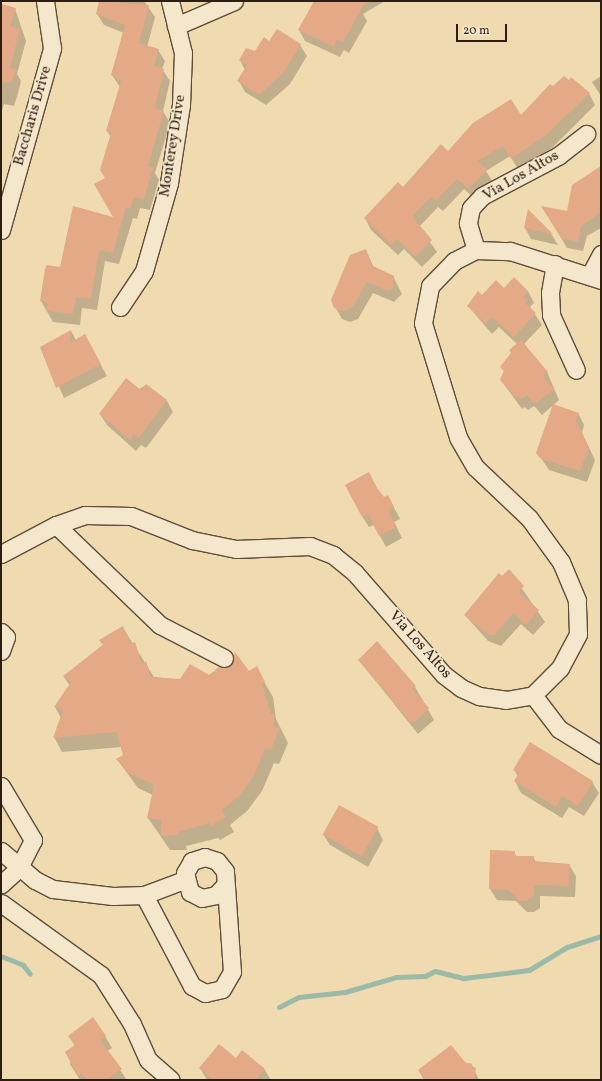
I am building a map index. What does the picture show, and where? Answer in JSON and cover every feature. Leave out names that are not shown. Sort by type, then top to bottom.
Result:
[{"type":"street","name":"Baccharis Drive","points":[[1,230],[52,48],[45,1]]},
{"type":"street","name":"Monterey Drive","points":[[120,307],[144,271],[169,183],[182,105],[183,54],[170,1]]},
{"type":"street","points":[[176,26],[234,1]]},
{"type":"street","name":"Via Los Altos","points":[[476,250],[468,223],[472,208],[482,196],[558,156],[586,134]]},
{"type":"street","points":[[601,254],[596,278],[510,251],[476,250],[454,261],[430,286],[423,323],[458,437],[475,467],[529,518],[557,555],[577,600],[578,634],[560,668],[533,695],[559,729],[601,755]]},
{"type":"street","points":[[555,264],[550,293],[551,315],[576,370]]},
{"type":"street","name":"Via Los Altos","points":[[1,554],[56,525],[85,515],[131,516],[192,540],[236,549],[310,546],[333,555],[355,573],[444,676],[461,688],[480,696],[506,700],[533,695]]},
{"type":"street","points":[[56,525],[160,625],[224,658]]},
{"type":"street","points":[[1,632],[6,637],[1,651]]},
{"type":"street","points":[[1,786],[32,834],[32,845],[19,868],[1,884]]},
{"type":"street","points":[[1,851],[19,868],[53,889],[113,896],[144,895],[184,880],[192,861],[204,857],[222,865],[232,972],[228,983],[214,992],[205,993],[192,986],[144,895]]},
{"type":"street","points":[[184,880],[190,892],[202,898],[216,895],[225,885]]},
{"type":"street","points":[[1,903],[101,975],[132,1024],[148,1060],[172,1080]]},
{"type":"building","points":[[99,1],[149,5],[139,43],[159,49],[154,66],[164,69],[155,108],[164,111],[148,166],[153,168],[144,199],[134,197],[130,209],[126,207],[113,253],[99,250],[91,299],[76,297],[73,314],[46,311],[47,302],[40,301],[45,269],[47,265],[60,267],[73,206],[113,217],[94,184],[105,178],[100,170],[111,133],[106,131],[121,81],[111,75],[125,25],[96,14]]},
{"type":"building","points":[[314,1],[366,1],[343,42],[337,39],[334,47],[298,30]]},
{"type":"building","points":[[1,4],[16,8],[10,26],[20,29],[10,68],[16,69],[12,82],[6,83],[1,82]]},
{"type":"building","points":[[277,29],[301,44],[284,72],[259,95],[237,81],[247,65],[239,60],[246,48],[255,51],[264,37],[269,41]]},
{"type":"building","points":[[564,76],[569,80],[571,77],[590,93],[545,136],[511,159],[503,146],[478,161],[487,170],[468,189],[457,179],[436,201],[432,196],[412,216],[432,240],[415,257],[397,239],[391,245],[364,218],[398,182],[403,187],[441,144],[448,151],[473,123],[511,99],[521,115],[550,84],[553,86]]},
{"type":"building","points":[[601,166],[601,212],[581,226],[578,242],[561,238],[541,206],[567,211],[572,185]]},
{"type":"building","points":[[528,209],[553,234],[524,228]]},
{"type":"building","points":[[366,249],[371,265],[394,276],[393,289],[387,291],[367,282],[352,308],[343,311],[334,308],[331,300],[350,255]]},
{"type":"building","points":[[514,277],[528,291],[523,296],[527,300],[525,303],[536,313],[514,337],[492,317],[485,323],[467,306],[478,291],[482,295],[496,280],[504,288]]},
{"type":"building","points":[[71,330],[70,343],[85,334],[101,364],[56,388],[40,347]]},
{"type":"building","points":[[521,340],[548,372],[543,376],[554,389],[535,404],[527,395],[521,400],[518,396],[515,398],[500,380],[504,371],[500,367],[511,353],[509,350]]},
{"type":"building","points":[[126,378],[141,390],[146,384],[167,400],[139,438],[134,434],[130,440],[99,414]]},
{"type":"building","points":[[553,404],[579,413],[576,421],[589,448],[580,471],[541,459],[536,453]]},
{"type":"building","points":[[369,472],[377,488],[384,497],[388,495],[394,507],[388,510],[397,527],[379,536],[368,514],[362,517],[345,485]]},
{"type":"building","points":[[509,569],[524,586],[519,592],[539,610],[526,625],[514,613],[494,635],[489,635],[464,615],[499,573],[502,576]]},
{"type":"building","points":[[123,626],[131,644],[135,642],[142,664],[146,661],[151,677],[180,679],[190,664],[209,675],[219,667],[230,666],[235,652],[249,671],[257,666],[265,682],[262,683],[271,714],[274,713],[275,728],[280,727],[271,750],[265,748],[254,776],[239,796],[222,810],[226,817],[211,826],[209,823],[178,832],[179,835],[161,836],[161,820],[147,818],[154,785],[128,773],[116,759],[123,755],[116,732],[53,738],[63,710],[54,707],[71,682],[63,676],[103,645],[99,640]]},
{"type":"building","points":[[377,641],[416,686],[412,689],[429,708],[416,721],[411,723],[358,660]]},
{"type":"building","points":[[530,742],[593,781],[578,806],[562,796],[556,807],[514,781],[519,773],[513,770]]},
{"type":"building","points":[[339,805],[378,827],[362,857],[323,835]]},
{"type":"building","points":[[490,850],[515,851],[515,856],[534,856],[534,861],[570,864],[569,886],[534,885],[534,896],[527,901],[519,901],[509,890],[489,889]]},
{"type":"building","points":[[93,1017],[106,1036],[100,1040],[122,1069],[106,1080],[87,1080],[81,1073],[78,1076],[65,1052],[75,1045],[68,1036]]},
{"type":"building","points":[[219,1044],[236,1058],[242,1050],[265,1069],[255,1080],[213,1080],[199,1068]]},
{"type":"building","points":[[451,1045],[465,1062],[476,1068],[474,1080],[425,1080],[418,1070]]},
{"type":"waterway","points":[[279,1007],[299,997],[345,992],[396,977],[425,976],[435,971],[464,978],[529,970],[567,947],[601,936]]},
{"type":"waterway","points":[[1,956],[23,965],[30,974]]}]
